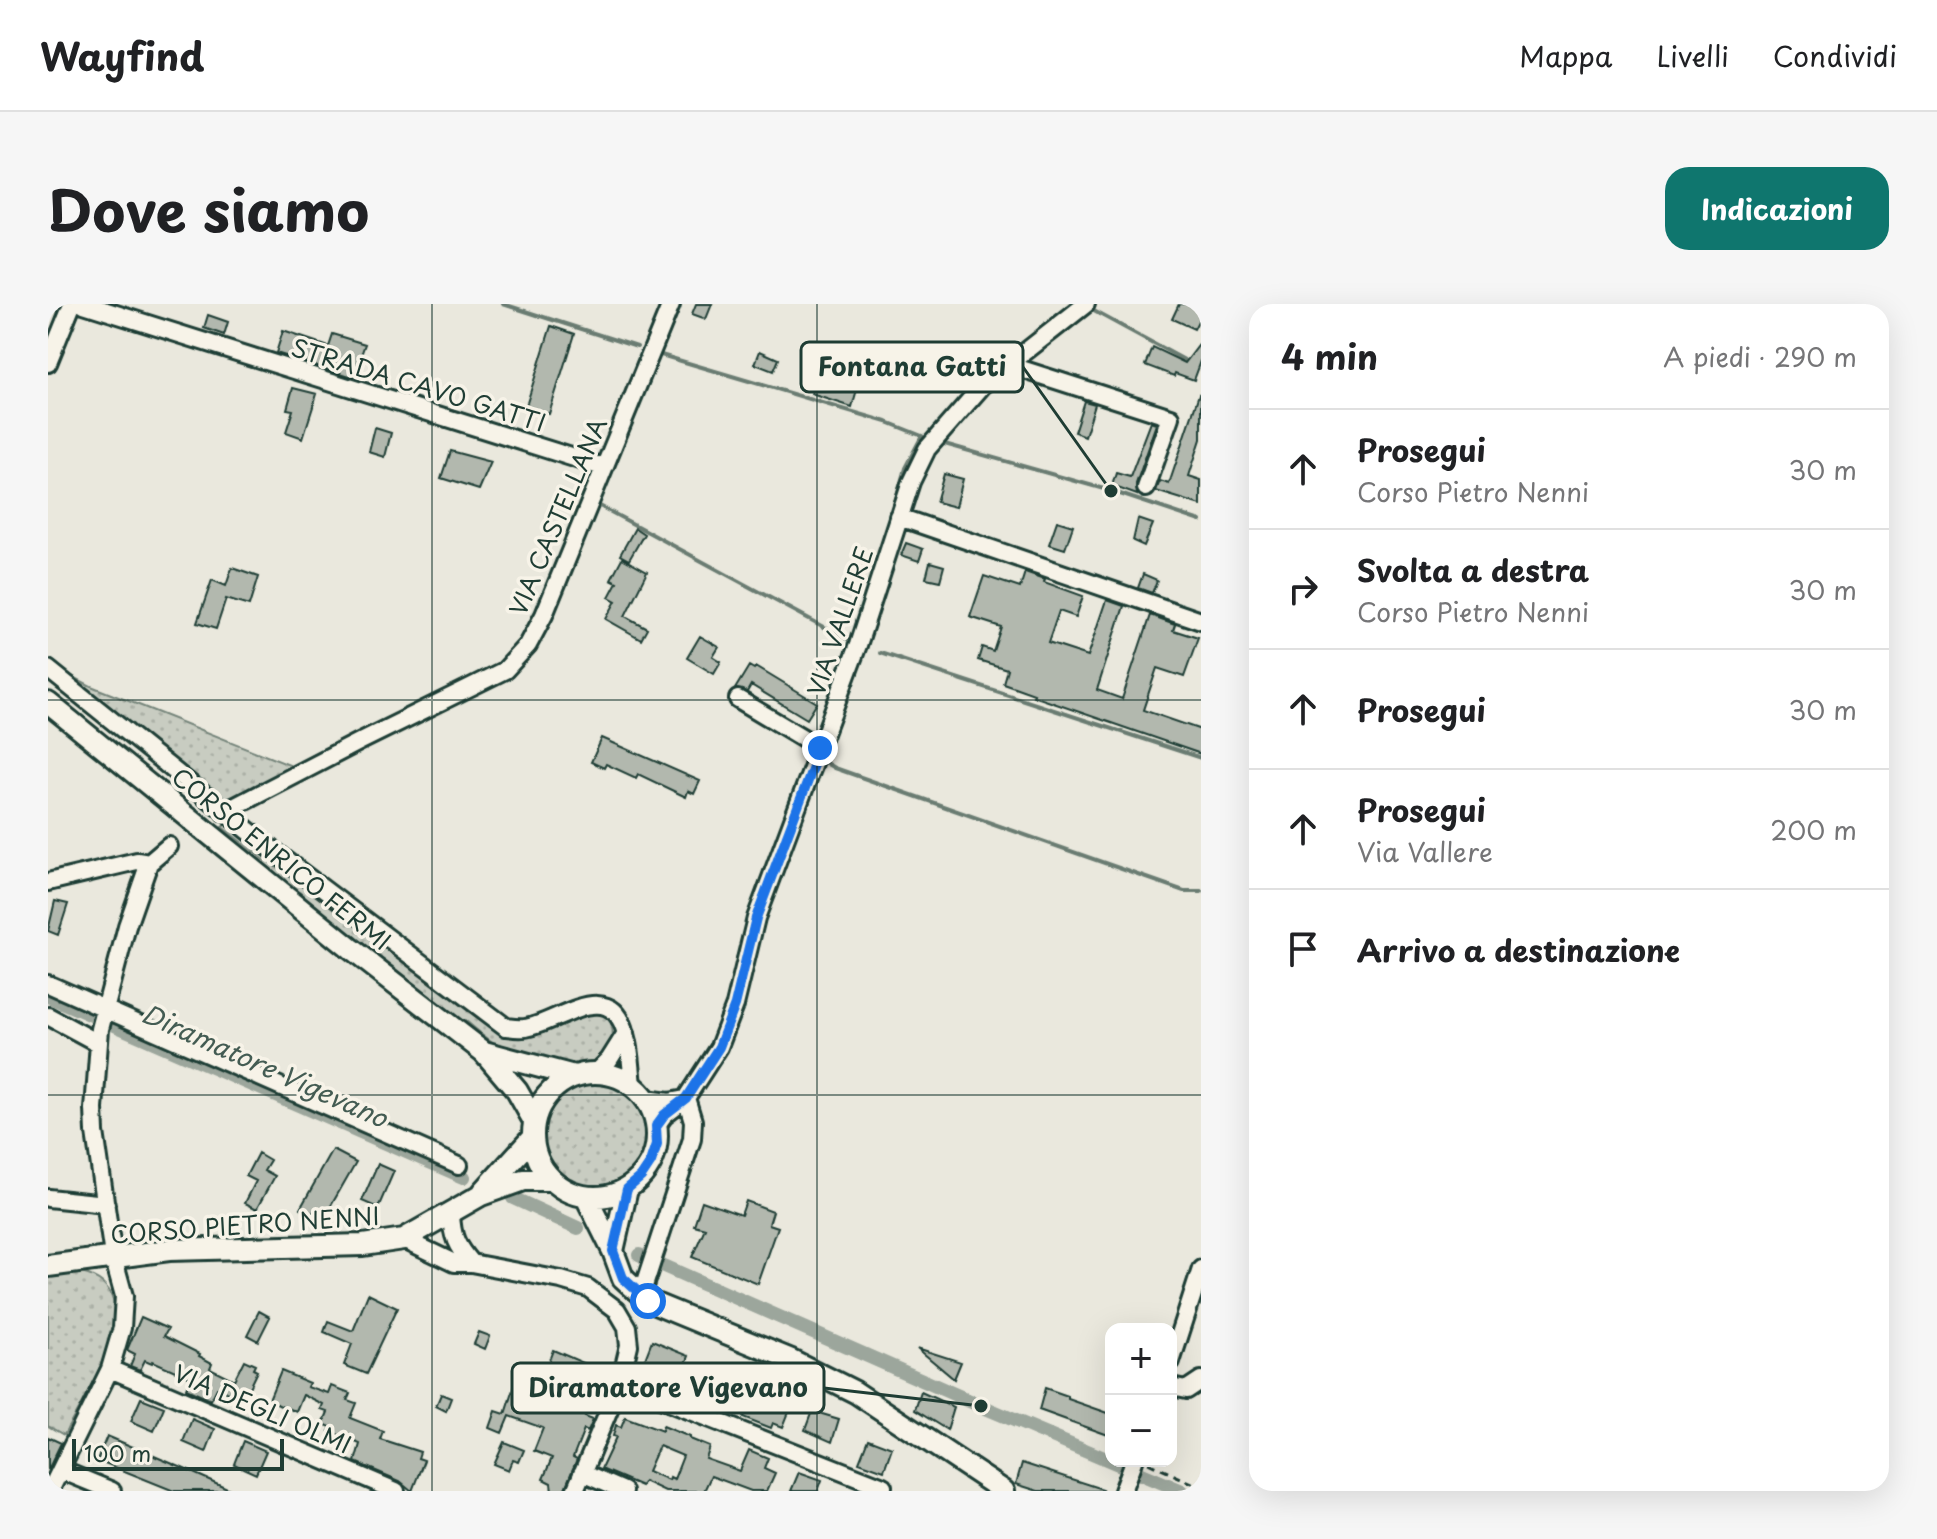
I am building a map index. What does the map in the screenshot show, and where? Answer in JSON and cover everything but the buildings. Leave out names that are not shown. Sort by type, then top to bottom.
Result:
[{"type":"main road","name":"CORSO ENRICO FERMI","points":[[48,703],[351,949],[484,1052],[517,1091],[533,1129]]},
{"type":"main road","name":"CORSO ENRICO FERMI","points":[[484,1052],[574,1076]]},
{"type":"main road","points":[[596,1073],[614,1076],[639,1092],[656,1126],[657,1144],[651,1162],[641,1177],[627,1189],[607,1196],[586,1197],[567,1191],[551,1180],[538,1160],[533,1129],[548,1094],[574,1076],[596,1073]]},
{"type":"main road","name":"CORSO PIETRO NENNI","points":[[481,1195],[533,1129]]},
{"type":"main road","name":"CORSO PIETRO NENNI","points":[[48,1266],[169,1250],[363,1245],[404,1239],[481,1195],[523,1180],[551,1180]]},
{"type":"main road","points":[[613,1251],[627,1189]]},
{"type":"main road","points":[[586,1197],[623,1278],[648,1301],[789,1359],[855,1392],[999,1489]]},
{"type":"street","points":[[48,363],[72,304]]},
{"type":"street","name":"STRADA CAVO GATTI","points":[[84,304],[603,467]]},
{"type":"street","name":"VIA CASTELLANA","points":[[224,812],[505,670],[528,645],[544,615],[671,304]]},
{"type":"street","name":"VIA VALLERE","points":[[656,1126],[664,1115],[686,1098],[719,1047],[730,1019],[756,918],[858,645],[911,482],[927,449],[983,385],[1086,304]]},
{"type":"street","points":[[1009,365],[1171,417],[1146,488]]},
{"type":"street","points":[[899,517],[1201,621]]},
{"type":"street","points":[[48,669],[224,812],[506,1027],[523,1029],[580,1006],[600,1005],[613,1011],[626,1033],[639,1092],[669,1102],[686,1098],[693,1121],[692,1139],[648,1278]]},
{"type":"street","points":[[738,699],[820,748]]},
{"type":"street","points":[[50,1491],[110,1369],[122,1328],[124,1296],[113,1256],[94,1109],[99,1036],[127,926],[149,863],[169,846]]},
{"type":"street","points":[[48,882],[137,861],[149,863]]},
{"type":"street","points":[[48,984],[459,1165]]},
{"type":"street","points":[[48,1016],[99,1036]]},
{"type":"street","points":[[596,1073],[609,1060],[626,1033]]},
{"type":"street","points":[[48,1198],[106,1204]]},
{"type":"street","points":[[451,1214],[456,1244],[471,1263]]},
{"type":"street","points":[[404,1239],[454,1263],[471,1263],[588,1288],[617,1310],[627,1327],[629,1345],[620,1383],[575,1491]]},
{"type":"street","points":[[1177,1343],[1201,1269]]},
{"type":"street","name":"VIA DEGLI OLMI","points":[[110,1369],[389,1489]]},
{"type":"street","points":[[527,1375],[610,1407]]},
{"type":"street","points":[[1177,1388],[1186,1390],[1201,1380]]},
{"type":"street","points":[[620,1383],[883,1487]]},
{"type":"street","points":[[1125,1485],[1134,1467]]},
{"type":"street","points":[[61,1470],[112,1491]]},
{"type":"street","points":[[582,1473],[623,1491]]},
{"type":"path","points":[[1152,1467],[1201,1487]]},
{"type":"shaded area","points":[[62,671],[91,686],[297,768],[227,803],[219,800]]},
{"type":"shaded area","points":[[228,823],[519,1036],[543,1033],[575,1017],[594,1012],[603,1014],[612,1027],[608,1051],[596,1062],[577,1064],[537,1059],[500,1047],[466,1021],[463,1024],[263,864],[264,860],[222,827]]},
{"type":"shaded area","points":[[596,1084],[616,1088],[633,1100],[645,1117],[649,1137],[645,1157],[633,1174],[616,1186],[596,1190],[576,1186],[559,1174],[547,1157],[543,1137],[547,1117],[559,1100],[576,1088]]},
{"type":"shaded area","points":[[69,1271],[97,1279],[111,1294],[115,1315],[100,1366],[64,1435],[48,1426],[48,1277]]},
{"type":"waterway","points":[[503,304],[637,347]]},
{"type":"waterway","points":[[1092,310],[1188,362]]},
{"type":"waterway","points":[[661,355],[887,422],[922,436]]},
{"type":"waterway","points":[[889,525],[905,468],[922,436]]},
{"type":"waterway","points":[[941,443],[1111,491],[1201,521]]},
{"type":"waterway","points":[[596,504],[852,642]]},
{"type":"waterway","points":[[880,653],[1201,758]]},
{"type":"waterway","points":[[418,703],[433,697]]},
{"type":"waterway","points":[[399,713],[411,707]]},
{"type":"waterway","points":[[820,759],[835,768],[1184,891],[1201,891]]},
{"type":"waterway","points":[[776,842],[788,809]]},
{"type":"waterway","points":[[737,958],[742,945]]},
{"type":"waterway","name":"Diramatore Vigevano","points":[[48,996],[464,1177]]},
{"type":"waterway","name":"Diramatore Vigevano","points":[[513,1198],[578,1228]]},
{"type":"waterway","name":"Diramatore Vigevano","points":[[639,1255],[1182,1491]]},
{"type":"place","name":"Fontana Gatti","points":[[1111,491]]},
{"type":"place","name":"Diramatore Vigevano","points":[[981,1406]]},
{"type":"route","points":[[648,1301],[623,1278],[613,1251],[627,1189],[641,1177],[651,1162],[657,1144],[656,1126],[664,1115],[686,1098],[719,1047],[735,1005],[756,918],[820,748]]}]
